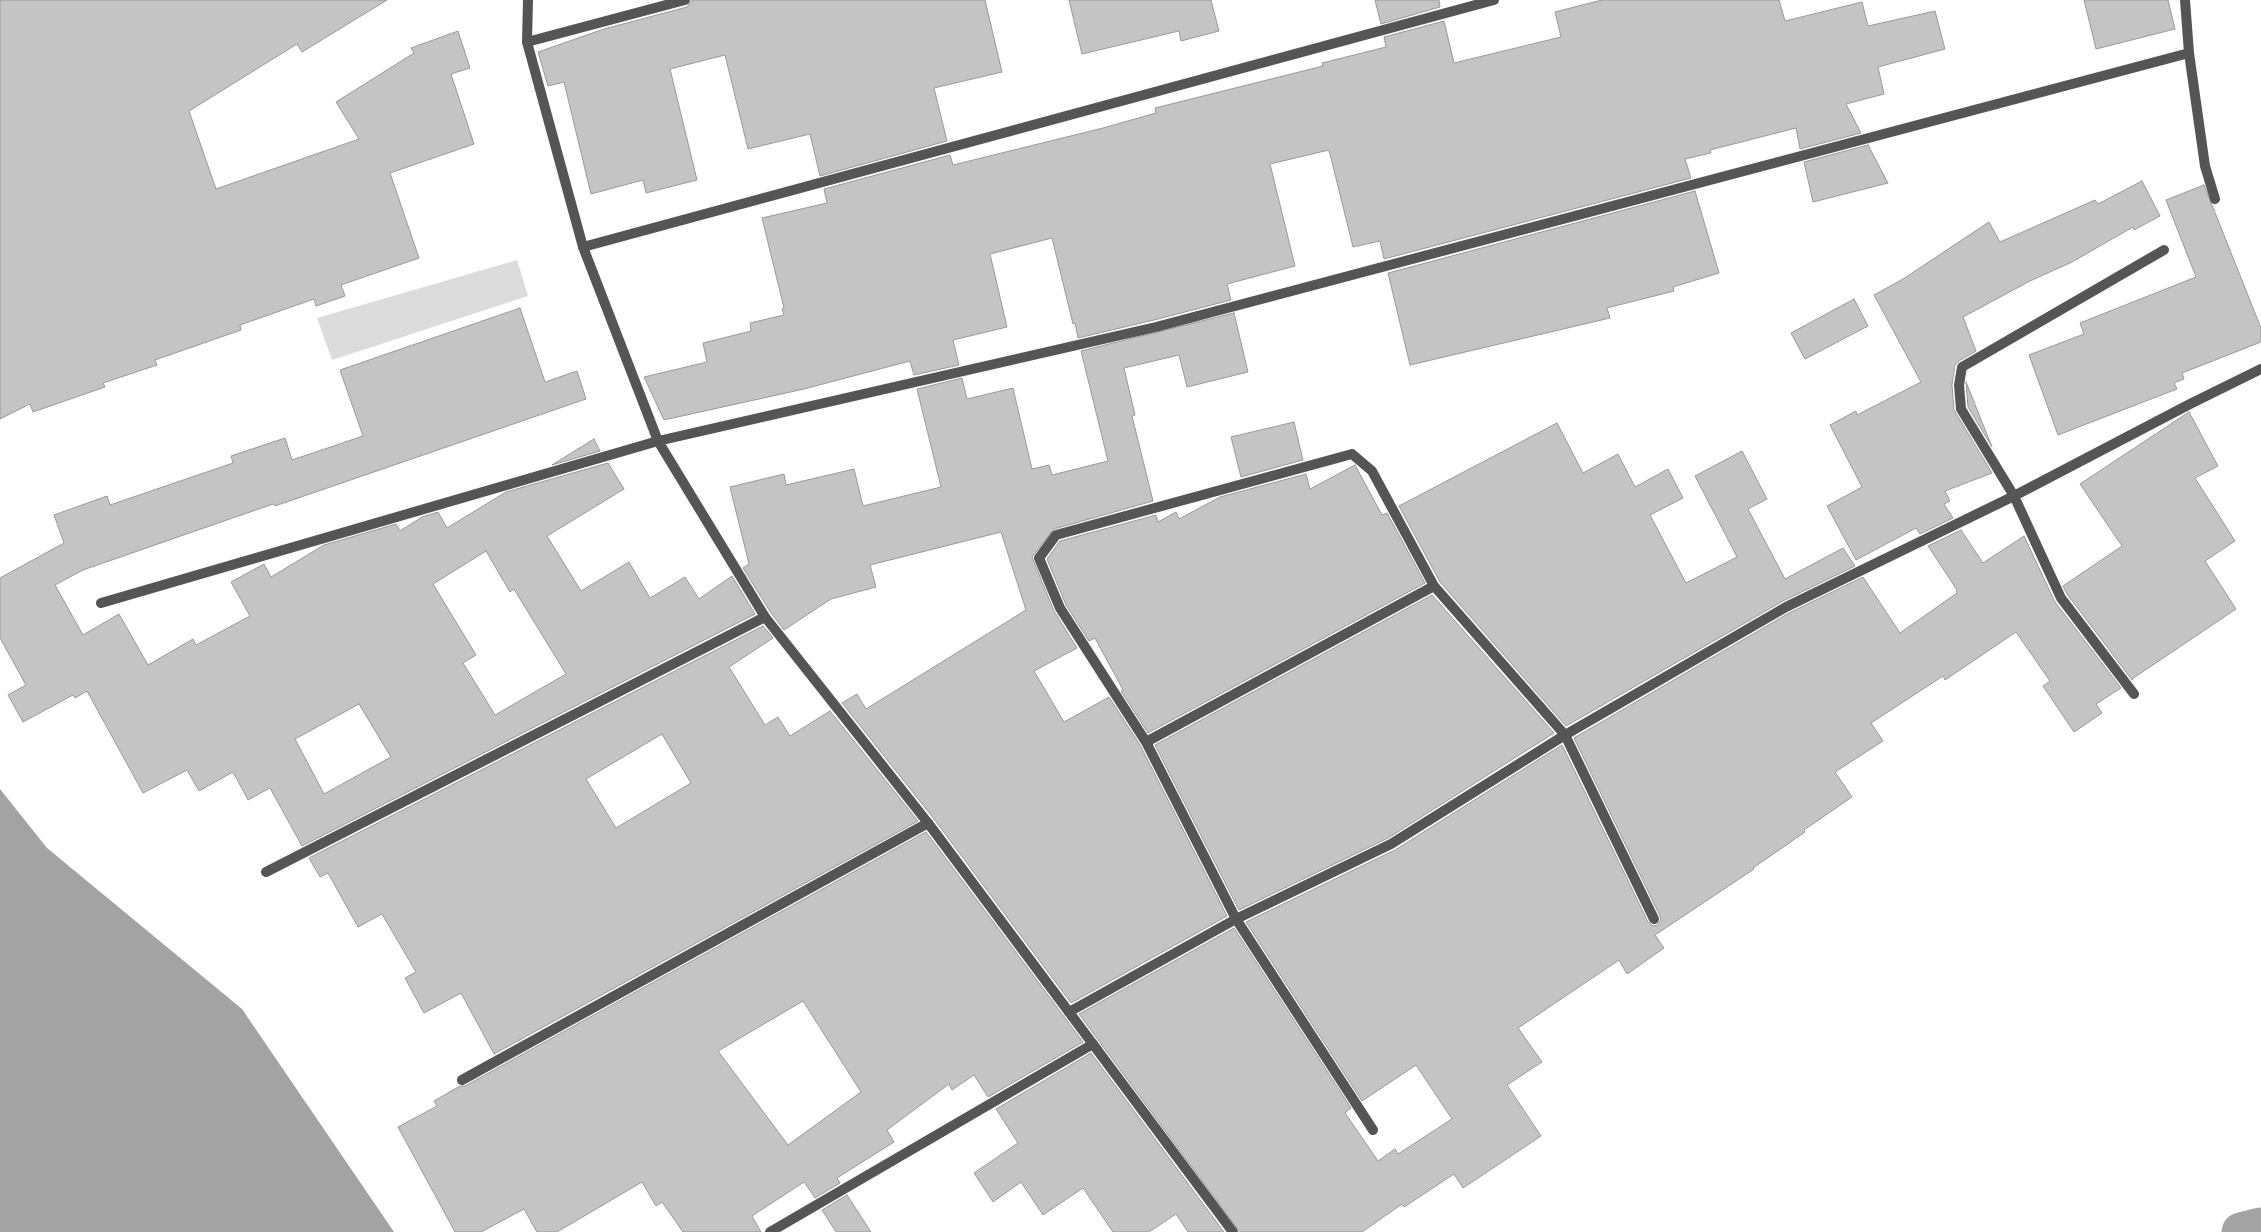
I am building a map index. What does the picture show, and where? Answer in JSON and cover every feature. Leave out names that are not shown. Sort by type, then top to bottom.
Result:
[{"type":"street","points":[[528,0],[527,42],[582,247],[658,441],[765,617],[928,823],[1234,1232]]},
{"type":"street","points":[[527,42],[685,0]]},
{"type":"street","points":[[582,247],[1494,0]]},
{"type":"street","points":[[2185,0],[2189,53],[2204,166],[2215,199]]},
{"type":"street","points":[[101,603],[658,441],[1156,327],[2189,53]]},
{"type":"street","points":[[2134,694],[2061,598],[2014,496],[1961,409],[1959,385],[1962,367],[2164,250]]},
{"type":"street","points":[[1069,1012],[1236,919],[1391,844],[1565,735],[1786,607],[2014,496],[2261,369]]},
{"type":"street","points":[[1373,1130],[1236,919],[1146,742],[1060,608],[1039,558],[1056,535],[1352,454],[1372,471],[1434,586],[1565,735],[1654,919]]},
{"type":"street","points":[[1146,742],[1434,586]]},
{"type":"street","points":[[266,872],[765,617]]},
{"type":"street","points":[[462,1080],[928,823]]},
{"type":"street","points":[[770,1232],[1093,1044]]},
{"type":"shaded area","points":[[517,260],[528,296],[332,360],[317,318]]},
{"type":"shaded area","points":[[0,789],[47,848],[242,1009],[394,1232],[0,1232]]},
{"type":"building","points":[[0,0],[387,0],[302,52],[297,44],[189,111],[216,189],[359,139],[336,102],[414,53],[411,48],[458,31],[470,68],[451,74],[474,144],[390,173],[419,258],[341,285],[345,296],[316,306],[314,299],[240,325],[241,330],[155,360],[157,365],[103,383],[105,387],[33,412],[30,404],[0,419]]},
{"type":"building","points":[[692,0],[985,0],[1002,72],[934,88],[947,141],[820,176],[810,134],[748,149],[725,55],[670,69],[697,180],[646,193],[643,180],[591,194],[564,82],[548,86],[538,52],[604,29],[687,7]]},
{"type":"building","points":[[1069,0],[1211,0],[1219,31],[1181,41],[1179,31],[1082,54]]},
{"type":"building","points":[[1375,0],[1439,0],[1440,7],[1381,24]]},
{"type":"building","points":[[1602,0],[1779,0],[1785,21],[1862,2],[1868,26],[1935,11],[1945,49],[1878,67],[1884,94],[1846,104],[1861,133],[1800,149],[1796,128],[1710,150],[1711,153],[1685,159],[1691,178],[1384,259],[1380,241],[1353,247],[1329,150],[1270,164],[1295,266],[1227,284],[1231,300],[1154,320],[1078,338],[1052,238],[990,254],[1007,327],[953,340],[959,365],[914,375],[910,361],[804,389],[664,420],[644,377],[707,362],[703,343],[751,331],[750,323],[784,315],[782,309],[784,308],[762,218],[827,203],[824,189],[950,155],[953,165],[1103,128],[1156,113],[1155,108],[1323,66],[1322,63],[1386,47],[1384,37],[1444,21],[1454,63],[1561,37],[1555,12]]},
{"type":"building","points":[[2084,0],[2168,0],[2175,29],[2096,49]]},
{"type":"building","points":[[1868,145],[1888,183],[1813,202],[1804,162]]},
{"type":"building","points":[[2142,181],[2160,216],[2134,230],[2133,227],[2072,262],[2030,281],[1963,317],[1976,351],[1955,365],[1952,385],[1954,410],[1992,473],[1945,491],[1950,501],[1944,504],[1953,518],[1920,534],[1916,528],[1856,560],[1827,506],[1862,487],[1830,425],[1856,411],[1857,415],[1921,382],[1874,295],[1903,279],[1989,222],[2000,242],[2095,200],[2098,204]]},
{"type":"building","points":[[2204,185],[2261,328],[2261,342],[2182,373],[2184,379],[2174,383],[2177,389],[2058,435],[2029,355],[2084,334],[2080,323],[2196,277],[2166,200]]},
{"type":"building","points":[[1695,191],[1719,273],[1673,287],[1674,291],[1607,308],[1610,318],[1410,365],[1388,273]]},
{"type":"building","points":[[1854,299],[1868,326],[1805,359],[1791,333]]},
{"type":"building","points":[[520,308],[545,382],[577,371],[586,399],[83,570],[55,585],[83,635],[119,614],[148,665],[193,639],[196,645],[250,616],[231,582],[264,564],[271,577],[324,545],[396,524],[400,531],[422,517],[438,512],[447,528],[506,492],[608,463],[624,489],[547,536],[581,591],[629,562],[650,598],[685,577],[699,599],[732,576],[755,614],[302,846],[270,788],[248,800],[233,772],[199,791],[187,770],[143,793],[87,691],[75,698],[73,695],[23,722],[8,695],[26,685],[0,638],[0,578],[64,543],[54,515],[107,496],[110,505],[233,463],[231,456],[285,438],[292,460],[363,436],[340,370]],"holes":[[[486,551],[510,592],[514,589],[566,674],[495,715],[463,663],[476,655],[433,584]],[[359,704],[391,757],[324,794],[295,739]]]},
{"type":"building","points":[[1234,313],[1248,372],[1187,387],[1179,355],[1124,368],[1135,415],[1132,416],[1153,501],[1054,529],[1032,557],[1054,611],[1077,648],[1034,671],[1064,722],[1109,697],[1140,745],[1227,916],[1071,1003],[934,819],[842,703],[857,694],[866,709],[1026,610],[1001,532],[870,565],[876,587],[831,599],[784,630],[743,568],[749,564],[730,487],[784,474],[786,485],[854,469],[863,506],[941,487],[917,389],[962,378],[967,399],[1013,388],[1032,469],[1049,465],[1052,475],[1108,461],[1081,351]]},
{"type":"building","points":[[1966,382],[1992,447],[1968,407]]},
{"type":"building","points":[[2189,412],[2218,466],[2195,478],[2235,541],[2205,561],[2236,609],[2132,680],[2067,594],[2063,586],[2122,546],[2080,484]]},
{"type":"building","points":[[1294,422],[1303,460],[1241,477],[1231,437]]},
{"type":"building","points":[[1557,423],[1583,473],[1618,454],[1635,487],[1668,469],[1683,498],[1650,515],[1686,583],[1737,557],[1695,476],[1742,451],[1767,499],[1748,509],[1785,579],[1843,548],[1855,566],[1783,601],[1566,726],[1440,582],[1399,506]]},
{"type":"building","points":[[594,439],[600,451],[552,465]]},
{"type":"building","points":[[1355,465],[1382,515],[1387,513],[1425,583],[1148,733],[1121,691],[1123,690],[1095,638],[1089,641],[1066,605],[1047,559],[1060,541],[1156,515],[1158,522],[1176,512],[1179,519],[1220,497],[1306,474],[1310,489]]},
{"type":"building","points":[[1961,530],[1983,563],[2024,536],[2055,602],[2121,688],[2096,704],[2102,713],[2074,732],[2043,686],[2050,681],[2016,632],[1945,680],[1943,676],[1871,723],[1883,741],[1835,772],[1852,797],[1804,830],[1805,832],[1754,869],[1655,935],[1664,948],[1627,974],[1619,960],[1518,1028],[1542,1062],[1507,1085],[1541,1136],[1463,1188],[1454,1174],[1404,1207],[1402,1204],[1362,1232],[1240,1232],[1079,1014],[1234,928],[1351,1108],[1345,1113],[1378,1161],[1395,1149],[1398,1154],[1452,1119],[1416,1065],[1362,1101],[1246,922],[1395,850],[1562,745],[1648,922],[1653,926],[1657,925],[1661,920],[1660,916],[1574,738],[1789,613],[1863,577],[1900,633],[1957,593],[1957,590],[1928,546]]},
{"type":"building","points":[[1432,595],[1554,733],[1388,838],[1239,910],[1155,745]]},
{"type":"building","points":[[763,626],[773,638],[729,667],[765,725],[778,717],[790,736],[830,711],[918,821],[494,1054],[461,993],[424,1013],[405,978],[416,972],[382,914],[358,927],[328,873],[320,877],[309,858]],"holes":[[[662,734],[691,783],[616,828],[586,779]]]},
{"type":"building","points":[[926,832],[1083,1042],[988,1097],[974,1075],[952,1090],[949,1084],[887,1130],[894,1142],[837,1178],[840,1183],[815,1198],[804,1182],[752,1216],[761,1232],[683,1232],[662,1202],[656,1206],[642,1182],[557,1232],[537,1232],[524,1209],[481,1232],[455,1232],[398,1127],[437,1106],[434,1101],[460,1086],[465,1086]],"holes":[[[803,1001],[861,1092],[788,1145],[718,1051]]]},
{"type":"building","points":[[1091,1053],[1224,1232],[1188,1232],[1176,1214],[1149,1232],[1113,1232],[1083,1188],[1043,1215],[1021,1182],[993,1202],[974,1173],[1018,1143],[996,1109]]},
{"type":"building","points":[[847,1195],[871,1232],[836,1232],[822,1210]]},
{"type":"waterway","points":[[2241,1232],[2261,1227]]}]
